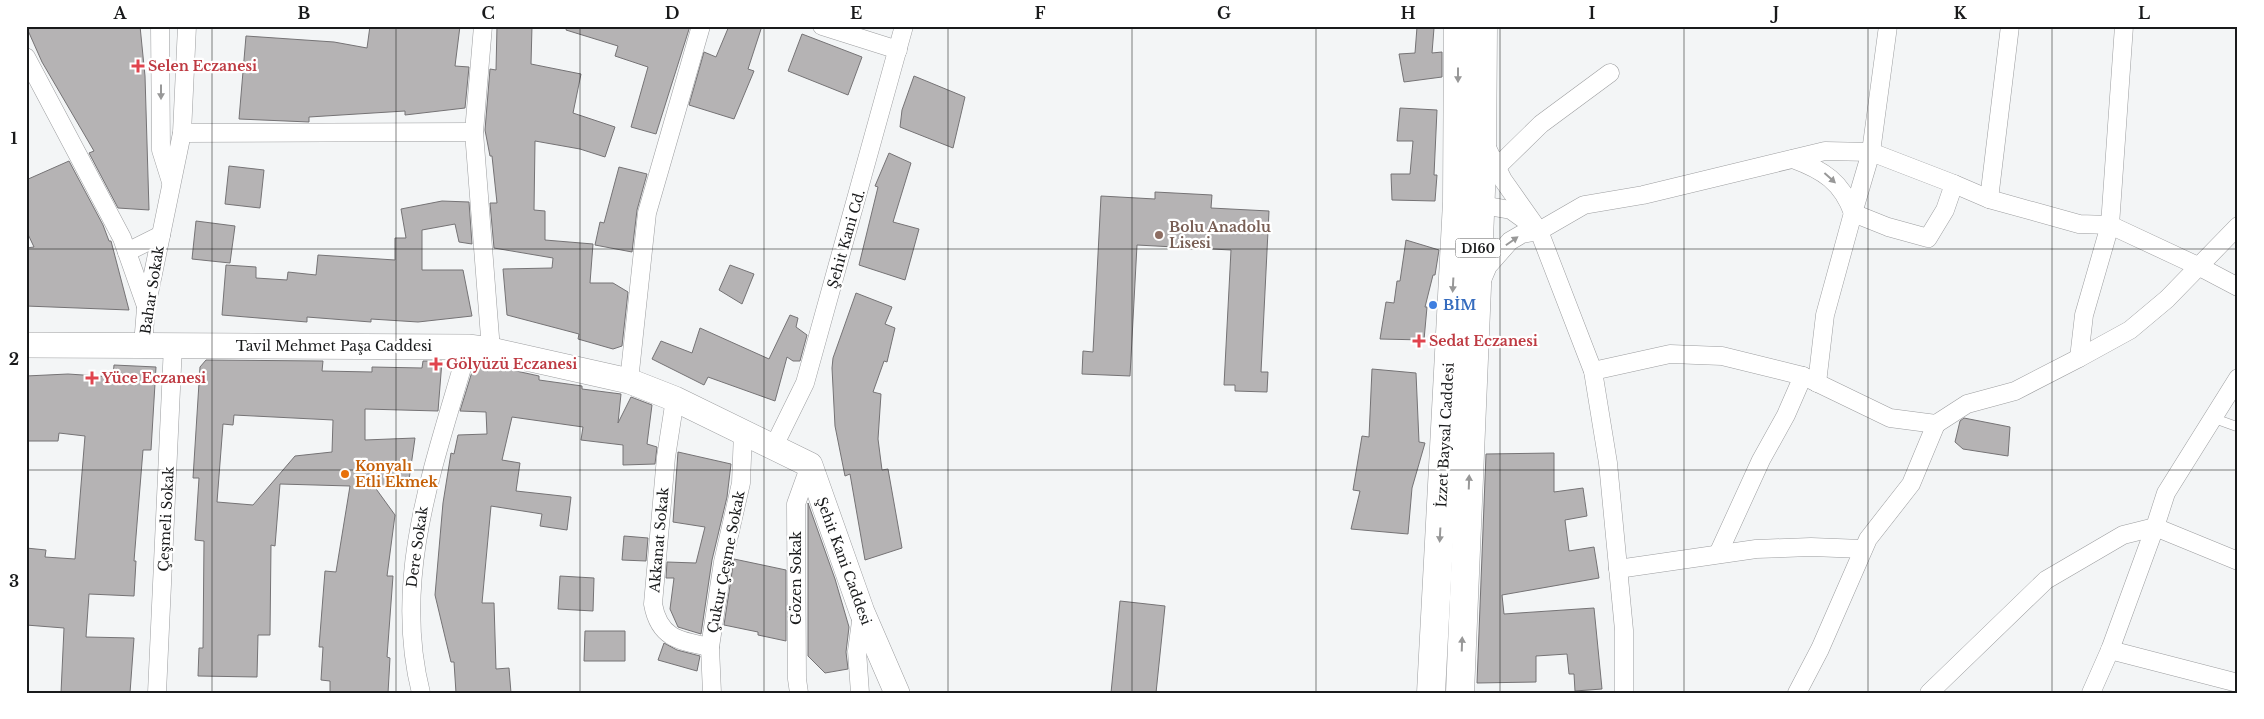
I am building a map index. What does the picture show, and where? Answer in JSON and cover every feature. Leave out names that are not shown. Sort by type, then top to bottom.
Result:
[{"type":"main road","name":"İzzet Baysal Caddesi","points":[[1458,26],[1470,137]]},
{"type":"main road","name":"İzzet Baysal Caddesi","points":[[1431,693],[1469,203],[1470,137],[1483,26]]},
{"type":"main road","name":"D160","points":[[1469,203],[1477,292]]},
{"type":"main road","name":"İzzet Baysal Caddesi","points":[[1460,693],[1477,292]]},
{"type":"main road","name":"Tavil Mehmet Paşa Caddesi","points":[[26,346],[173,345],[480,348],[629,381],[675,399],[774,446]]},
{"type":"main road","points":[[774,446],[810,465]]},
{"type":"main road","name":"Şehit Kani Caddesi","points":[[810,465],[862,612],[897,693]]},
{"type":"street","name":"Bahar Sokak","points":[[160,26],[161,150],[171,182]]},
{"type":"street","name":"Bahar Sokak","points":[[143,345],[146,308],[182,132],[187,26]]},
{"type":"street","points":[[480,348],[474,132],[483,26]]},
{"type":"street","points":[[629,381],[647,214],[702,26]]},
{"type":"street","points":[[822,26],[898,50]]},
{"type":"street","name":"Şehit Kani Cd.","points":[[774,446],[805,383],[904,26]]},
{"type":"street","points":[[1718,554],[1761,460],[1786,415],[1810,380],[1825,315],[1871,152],[1888,26]]},
{"type":"street","points":[[1988,199],[2010,26]]},
{"type":"street","points":[[2079,358],[2084,315],[2110,226],[2124,26]]},
{"type":"street","points":[[26,57],[122,238],[146,308]]},
{"type":"street","points":[[1497,167],[1541,124],[1610,73]]},
{"type":"street","points":[[182,132],[474,132]]},
{"type":"street","points":[[1470,137],[1497,167],[1503,180],[1539,231],[1593,371],[1608,463],[1624,630],[1624,693]]},
{"type":"street","points":[[1477,292],[1488,266],[1510,241],[1522,234],[1539,231],[1584,205],[1643,195],[1825,151],[1871,152],[1988,199],[2080,224],[2110,226],[2200,267],[2238,287]]},
{"type":"street","points":[[1793,159],[1818,168],[1830,178],[1847,196],[1853,212],[1888,227],[1928,238],[1945,210],[1954,184]]},
{"type":"street","points":[[1469,203],[1512,210],[1539,231]]},
{"type":"street","points":[[1797,693],[1820,649],[1868,539],[1912,484],[1936,424],[1967,404],[2015,391],[2130,330],[2167,300],[2238,226]]},
{"type":"street","name":"Bahar Sokak","points":[[127,252],[160,235]]},
{"type":"street","name":"Çeşmeli Sokak","points":[[157,693],[173,345]]},
{"type":"street","name":"Dere Sokak","points":[[422,693],[411,638],[410,596],[422,508],[480,348]]},
{"type":"street","points":[[1593,371],[1670,354],[1722,356],[1810,380],[1890,418],[1936,424]]},
{"type":"street","points":[[2090,693],[2110,650],[2166,493],[2238,378]]},
{"type":"street","name":"Akkanat Sokak","points":[[675,399],[666,457],[653,604],[655,616],[661,629],[686,643],[710,647]]},
{"type":"street","name":"Çukur Çeşme Sokak","points":[[712,693],[710,647],[724,562],[741,483],[743,432]]},
{"type":"street","name":"Gözen Sokak","points":[[798,693],[796,504],[810,465]]},
{"type":"street","points":[[1929,693],[2046,580],[2123,535],[2155,528],[2238,561]]},
{"type":"street","points":[[1618,569],[1756,549],[1812,547],[1863,549]]},
{"type":"street","points":[[860,693],[857,651],[862,612]]},
{"type":"street","points":[[2110,650],[2238,684]]},
{"type":"lane","points":[[2213,418],[2238,427]]},
{"type":"building","points":[[26,26],[140,26],[145,76],[149,210],[118,208],[89,153],[94,151],[42,62]]},
{"type":"building","points":[[370,26],[460,26],[455,66],[469,67],[465,108],[405,115],[405,111],[309,117],[309,122],[239,119],[246,36],[334,42],[367,48]]},
{"type":"building","points":[[497,26],[532,26],[531,64],[581,74],[573,113],[615,127],[605,157],[580,149],[535,141],[534,210],[545,211],[545,240],[593,244],[590,283],[613,283],[628,292],[622,346],[613,349],[578,339],[579,334],[507,315],[503,269],[552,268],[553,258],[494,248],[490,203],[497,203],[492,156],[490,156],[485,130],[490,69],[496,70]]},
{"type":"building","points":[[567,26],[690,26],[656,134],[631,127],[648,67],[615,56],[618,46],[566,30]]},
{"type":"building","points":[[729,26],[762,26],[748,69],[754,71],[734,119],[689,105],[704,52],[716,57]]},
{"type":"building","points":[[1417,27],[1434,28],[1432,53],[1442,52],[1442,77],[1404,82],[1399,54],[1415,53]]},
{"type":"building","points":[[802,34],[862,57],[848,95],[788,71]]},
{"type":"building","points":[[914,76],[965,97],[953,148],[900,127],[902,110]]},
{"type":"building","points":[[1400,108],[1437,110],[1434,175],[1437,175],[1435,201],[1392,200],[1391,174],[1410,174],[1413,141],[1397,141]]},
{"type":"building","points":[[889,153],[911,163],[893,222],[919,229],[905,280],[859,265],[878,187],[875,186]]},
{"type":"building","points":[[69,161],[103,225],[109,241],[111,241],[129,310],[26,306],[26,248],[34,247],[26,230],[26,180]]},
{"type":"building","points":[[229,166],[264,170],[260,208],[225,204]]},
{"type":"building","points":[[619,167],[647,174],[637,210],[632,252],[595,245],[600,222],[604,223]]},
{"type":"building","points":[[1155,192],[1212,195],[1211,208],[1269,211],[1261,372],[1268,372],[1267,392],[1235,391],[1235,385],[1224,385],[1231,250],[1137,245],[1130,376],[1082,374],[1083,351],[1093,352],[1101,196],[1155,199]]},
{"type":"building","points":[[442,201],[469,202],[472,244],[459,242],[455,224],[422,230],[422,270],[463,270],[472,316],[418,322],[371,319],[371,322],[307,317],[307,322],[222,315],[226,265],[256,267],[256,278],[287,280],[288,272],[316,275],[318,255],[395,260],[395,238],[406,238],[401,209]]},
{"type":"building","points":[[196,221],[235,226],[230,263],[192,259]]},
{"type":"building","points":[[1406,240],[1439,250],[1435,275],[1433,275],[1425,307],[1427,307],[1424,340],[1380,339],[1386,302],[1394,303],[1397,281],[1400,281]]},
{"type":"building","points":[[730,265],[754,274],[742,304],[719,290]]},
{"type":"building","points":[[856,293],[892,307],[885,324],[895,328],[887,362],[884,361],[873,392],[881,394],[878,439],[882,470],[888,469],[902,548],[865,560],[850,474],[845,476],[835,426],[832,368],[833,358]]},
{"type":"building","points":[[790,315],[798,318],[796,327],[807,335],[800,361],[793,361],[787,357],[775,401],[708,377],[704,385],[652,359],[661,341],[692,353],[700,328],[769,359]]},
{"type":"building","points":[[206,360],[323,361],[322,371],[372,372],[372,367],[422,368],[423,361],[442,361],[438,411],[365,409],[365,440],[415,438],[408,487],[374,486],[395,515],[387,576],[393,576],[387,657],[390,658],[388,693],[330,693],[330,681],[321,680],[323,647],[319,647],[325,571],[336,572],[350,486],[280,484],[275,546],[271,545],[270,635],[258,635],[257,677],[198,676],[199,648],[203,648],[204,541],[195,540],[199,478],[193,478],[200,367]],"holes":[[[234,415],[333,420],[332,452],[295,456],[253,505],[217,502],[223,424],[233,425]]]},
{"type":"building","points":[[475,362],[539,376],[539,380],[582,386],[582,389],[621,394],[618,423],[631,397],[652,405],[647,444],[657,447],[655,464],[623,465],[623,445],[581,440],[583,427],[512,417],[502,460],[520,463],[516,491],[571,497],[567,530],[540,526],[542,514],[491,506],[482,603],[494,603],[496,669],[509,668],[511,693],[456,693],[454,662],[451,662],[435,595],[443,503],[451,453],[454,454],[458,435],[487,434],[486,412],[460,411]]},
{"type":"building","points":[[114,365],[156,367],[151,450],[143,450],[134,561],[136,561],[134,596],[89,594],[86,637],[134,638],[130,693],[61,693],[64,628],[26,625],[26,548],[46,550],[45,557],[75,559],[85,436],[59,433],[58,441],[26,441],[26,376],[68,374],[113,377]]},
{"type":"building","points":[[1372,369],[1416,373],[1419,442],[1425,443],[1412,488],[1408,534],[1351,529],[1360,491],[1353,490],[1362,436],[1369,437]]},
{"type":"building","points":[[1964,418],[2010,427],[2008,456],[1963,449],[1955,442],[1960,421]]},
{"type":"building","points":[[678,452],[731,464],[727,497],[712,560],[701,634],[678,627],[670,609],[674,578],[666,578],[667,562],[696,563],[705,527],[673,522]]},
{"type":"building","points":[[1554,453],[1554,492],[1583,488],[1587,516],[1565,520],[1569,551],[1594,547],[1599,578],[1502,595],[1504,614],[1594,608],[1602,689],[1575,691],[1574,674],[1569,674],[1567,654],[1536,656],[1536,682],[1477,683],[1486,454]]},
{"type":"building","points":[[808,503],[835,579],[849,627],[846,652],[848,669],[825,673],[808,656]]},
{"type":"building","points":[[624,536],[648,538],[646,561],[622,560]]},
{"type":"building","points":[[734,559],[786,570],[786,641],[758,635],[758,632],[724,625]]},
{"type":"building","points":[[560,576],[594,578],[593,611],[558,609]]},
{"type":"building","points":[[1120,601],[1165,606],[1156,693],[1111,693]]},
{"type":"building","points":[[585,631],[625,631],[625,661],[584,661]]},
{"type":"building","points":[[664,643],[677,650],[700,656],[697,671],[658,660]]},
{"type":"place","name":"Selen Eczanesi","points":[[138,66]]},
{"type":"place","name":"Bolu Anadolu Lisesi","points":[[1159,235]]},
{"type":"place","name":"BİM","points":[[1433,305]]},
{"type":"place","name":"Sedat Eczanesi","points":[[1419,341]]},
{"type":"place","name":"Gölyüzü Eczanesi","points":[[436,364]]},
{"type":"place","name":"Yüce Eczanesi","points":[[92,378]]},
{"type":"place","name":"Konyalı Etli Ekmek","points":[[345,474]]}]
